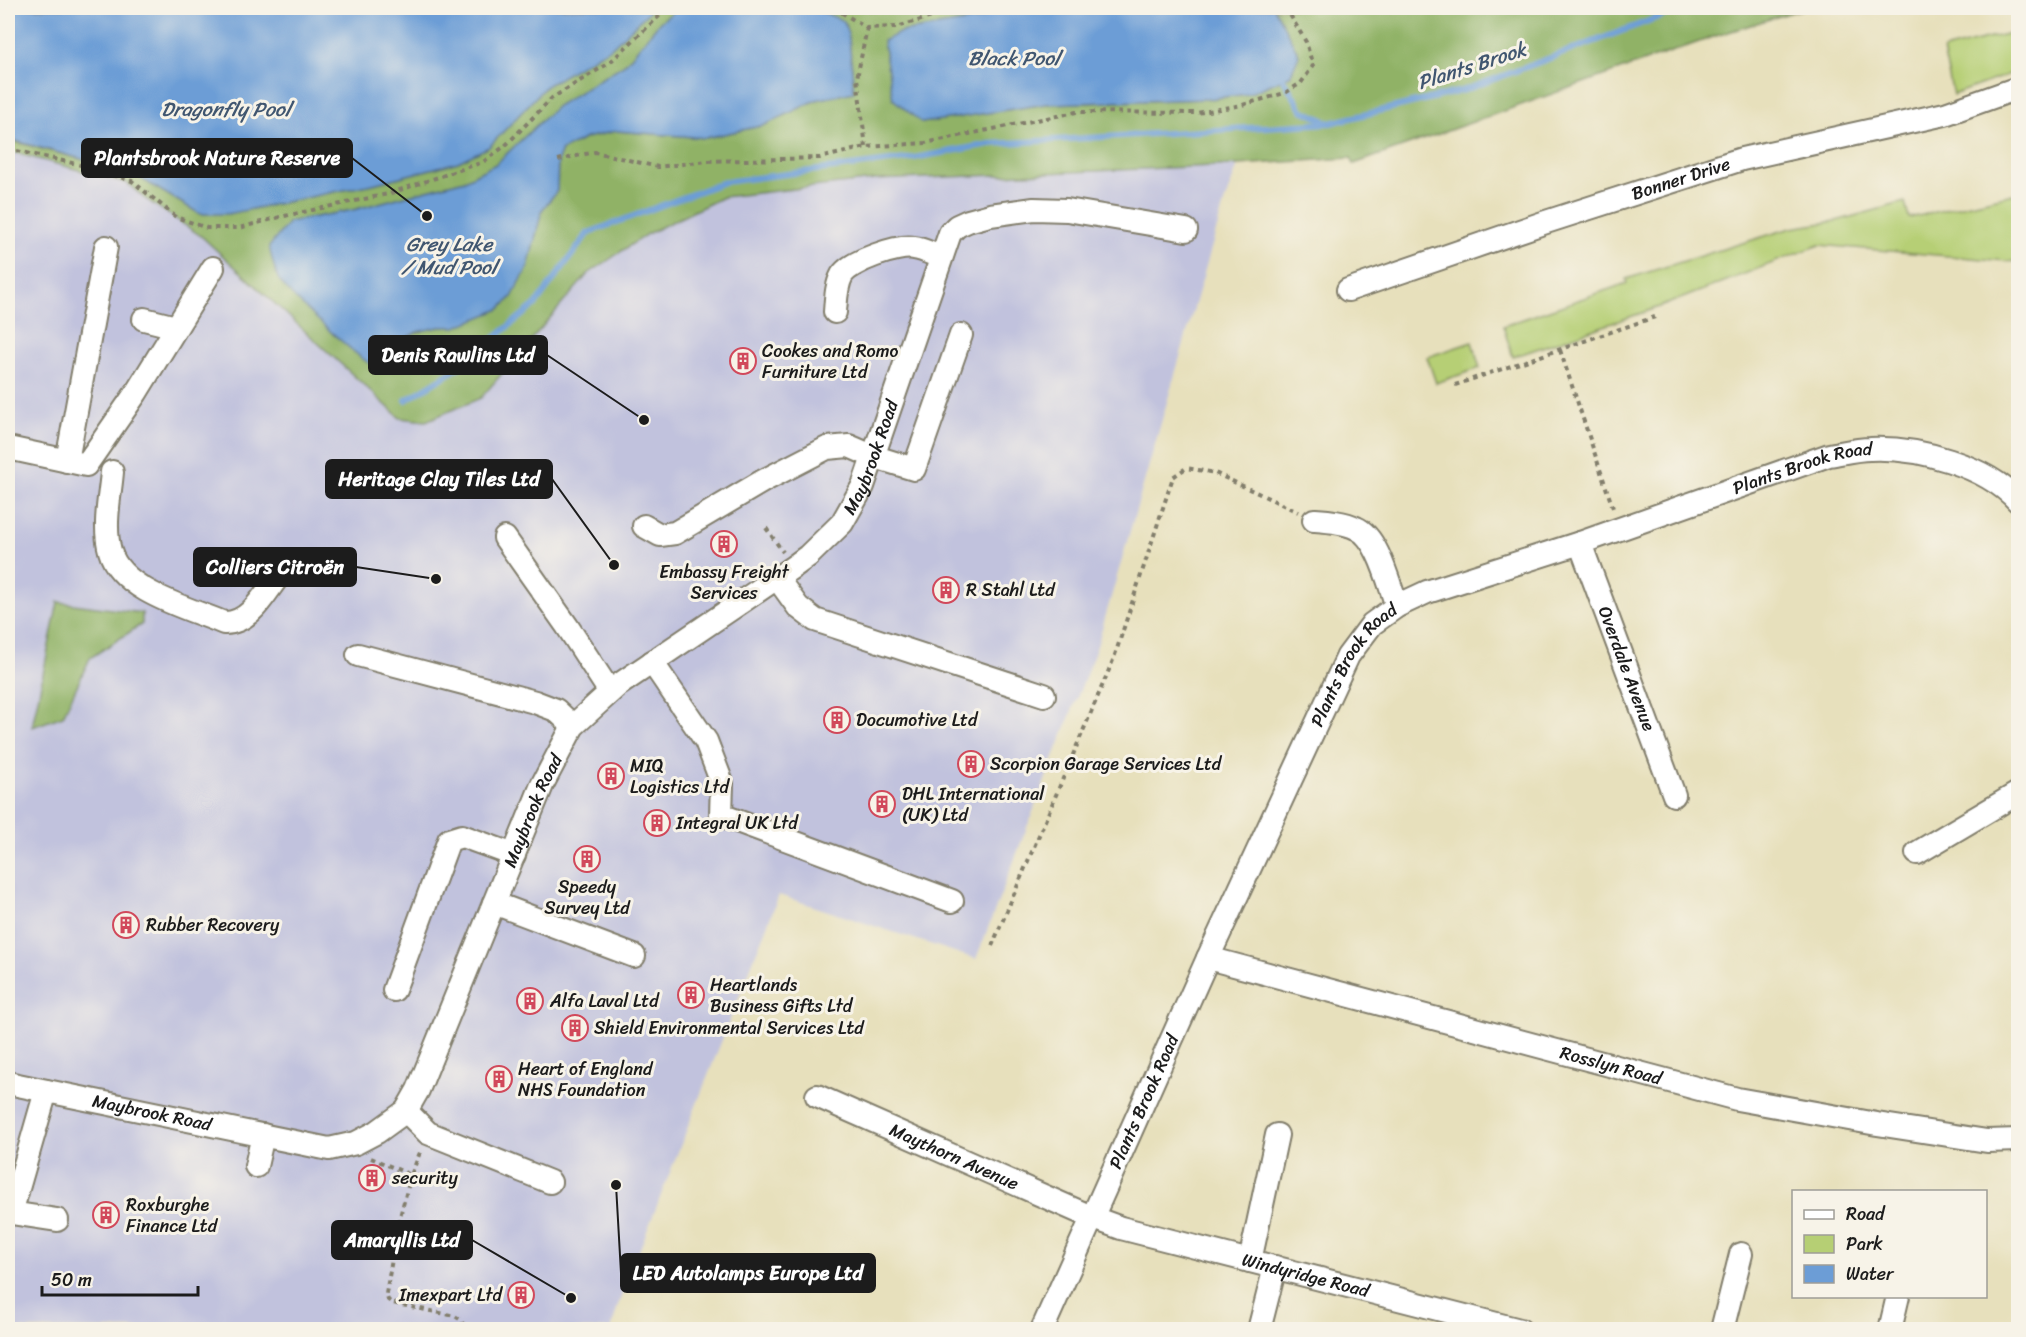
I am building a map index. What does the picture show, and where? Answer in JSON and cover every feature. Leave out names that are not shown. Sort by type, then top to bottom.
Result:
[{"type":"street","name":"Bonner Drive","points":[[1348,290],[1546,222],[1742,159],[1945,114],[2019,88]]},
{"type":"street","name":"Maybrook Road","points":[[8,1083],[329,1149],[356,1143],[377,1132],[406,1111],[418,1090],[542,785],[573,726],[610,692],[808,556],[842,523],[863,486],[950,233],[957,226],[968,221],[990,215],[1034,209],[1066,210],[1186,230]]},
{"type":"street","points":[[77,463],[78,398],[106,248]]},
{"type":"street","points":[[835,312],[837,290],[843,273],[868,258],[890,249],[913,248],[940,257]]},
{"type":"street","points":[[77,463],[136,393],[213,268]]},
{"type":"street","points":[[144,319],[176,327]]},
{"type":"street","points":[[644,526],[660,536],[675,533],[763,481],[827,448],[849,446],[914,469],[961,335]]},
{"type":"street","points":[[8,448],[117,473],[107,530],[109,549],[113,560],[125,577],[143,590],[224,623],[232,623],[242,619],[254,608],[277,578]]},
{"type":"street","name":"Plants Brook Road","points":[[1042,1329],[1208,958],[1348,656],[1372,624],[1397,606],[1427,592],[1580,543],[1829,455],[1869,449],[1910,451],[1956,462],[1985,475],[2019,501]]},
{"type":"street","points":[[1314,520],[1336,522],[1358,528],[1373,543],[1397,606]]},
{"type":"street","points":[[505,538],[610,692]]},
{"type":"street","name":"Overdale Avenue","points":[[1580,543],[1674,795]]},
{"type":"street","points":[[777,578],[798,607],[815,620],[1044,694]]},
{"type":"street","points":[[358,656],[535,702],[556,710],[573,726]]},
{"type":"street","points":[[652,662],[706,741],[722,783],[721,815],[952,901]]},
{"type":"street","points":[[1917,853],[2019,793]]},
{"type":"street","points":[[394,990],[449,840],[462,836],[514,855]]},
{"type":"street","points":[[494,903],[634,956]]},
{"type":"street","name":"Rosslyn Road","points":[[1208,958],[1737,1098],[1986,1141],[2019,1140]]},
{"type":"street","points":[[46,1091],[11,1213],[57,1220]]},
{"type":"street","name":"Maythorn Avenue","points":[[817,1096],[1091,1217]]},
{"type":"street","points":[[406,1111],[428,1134],[550,1182]]},
{"type":"street","points":[[256,1166],[263,1135]]},
{"type":"street","points":[[1250,1261],[1277,1135]]},
{"type":"street","name":"Windyridge Road","points":[[1091,1217],[1121,1228],[1520,1329]]},
{"type":"street","points":[[1722,1329],[1741,1254]]},
{"type":"street","points":[[1259,1329],[1275,1267]]},
{"type":"street","points":[[1890,1329],[1898,1298]]},
{"type":"path","points":[[8,149],[77,164],[132,181],[176,217],[207,228],[238,228],[388,194],[483,162],[505,146],[552,98],[609,63],[668,8]]},
{"type":"path","points":[[834,8],[867,28],[896,27],[964,8]]},
{"type":"path","points":[[558,160],[568,160],[594,152],[658,166],[707,161],[820,158],[866,147],[925,144],[1076,112],[1197,113],[1242,105],[1285,93],[1301,83],[1313,66],[1306,42],[1286,8]]},
{"type":"path","points":[[866,147],[857,78],[867,28]]},
{"type":"path","points":[[1455,385],[1655,317]]},
{"type":"path","points":[[1560,350],[1620,529]]},
{"type":"path","points":[[992,946],[1114,658],[1173,477],[1186,468],[1215,473],[1314,520]]},
{"type":"path","points":[[428,1134],[411,1175],[398,1224],[386,1294],[392,1303],[455,1316],[461,1320],[466,1329]]},
{"type":"path","points":[[342,1146],[411,1175]]},
{"type":"shaded area","points":[[8,151],[127,183],[144,198],[201,236],[399,418],[481,397],[588,274],[647,234],[724,197],[875,180],[1238,165],[1225,200],[1097,646],[976,959],[779,895],[619,1302],[611,1329],[8,1329]]},
{"type":"green space","points":[[653,8],[679,8],[660,22],[625,64],[557,106],[496,164],[465,180],[353,210],[289,222],[320,320],[334,335],[408,359],[400,342],[427,330],[456,327],[528,267],[542,210],[557,191],[558,160],[562,150],[586,138],[616,131],[706,138],[765,125],[816,100],[854,92],[849,38],[844,22],[813,8],[863,8],[871,11],[893,8],[1003,8],[977,20],[901,32],[922,123],[1046,104],[1208,99],[1248,94],[1290,76],[1299,55],[1274,8],[1805,8],[1719,35],[1354,164],[1351,158],[875,180],[723,197],[647,234],[588,274],[481,398],[426,421],[400,418],[201,236],[144,198],[127,183],[8,151],[8,140],[130,172],[200,214],[228,213],[373,184],[458,162],[489,147],[546,86],[612,47]]},
{"type":"green space","points":[[2018,31],[2018,71],[1953,95],[1943,50]]},
{"type":"green space","points":[[2018,193],[2018,262],[1819,245],[1662,306],[1513,357],[1503,326],[1627,283],[1626,279],[1791,228],[1836,221],[1905,202],[1909,218]]},
{"type":"green space","points":[[1472,342],[1480,368],[1436,383],[1427,357]]},
{"type":"green space","points":[[58,602],[142,613],[142,624],[90,658],[63,716],[32,727]]},
{"type":"water","name":"Dragonfly Pool","points":[[13,8],[653,8],[612,47],[546,86],[489,147],[458,162],[373,184],[228,214],[200,214],[130,172],[8,139],[8,13]]},
{"type":"water","name":"Grey Lake / Mud Pool","points":[[679,8],[813,8],[844,21],[849,38],[854,92],[816,100],[765,125],[706,138],[616,131],[586,138],[562,150],[558,160],[557,191],[542,210],[528,267],[512,297],[500,309],[456,327],[439,327],[417,332],[400,341],[408,359],[394,367],[378,368],[358,355],[309,312],[278,278],[269,247],[289,222],[353,210],[465,180],[496,164],[557,106],[625,64],[660,22]]},
{"type":"water","name":"Black Pool","points":[[1003,8],[1274,8],[1299,55],[1290,76],[1248,94],[1208,99],[1046,104],[922,123],[893,99],[883,41],[901,32],[977,20]]},
{"type":"waterway","name":"Plants Brook","points":[[1283,79],[1302,110],[1330,123],[1465,90],[1683,8]]},
{"type":"waterway","points":[[406,400],[455,370],[536,304],[588,233],[724,182],[914,158],[990,144],[1330,123]]},
{"type":"place","name":"Plantsbrook Nature Reserve","points":[[427,216]]},
{"type":"place","name":"Cookes and Romo Furniture Ltd","points":[[743,361]]},
{"type":"place","name":"Denis Rawlins Ltd","points":[[644,420]]},
{"type":"place","name":"Embassy Freight Services","points":[[724,544]]},
{"type":"place","name":"Heritage Clay Tiles Ltd","points":[[614,565]]},
{"type":"place","name":"Colliers Citroën","points":[[436,579]]},
{"type":"place","name":"R Stahl Ltd","points":[[946,590]]},
{"type":"place","name":"Documotive Ltd","points":[[837,720]]},
{"type":"place","name":"Scorpion Garage Services Ltd","points":[[971,764]]},
{"type":"place","name":"MIQ Logistics Ltd","points":[[611,776]]},
{"type":"place","name":"DHL International (UK) Ltd","points":[[882,804]]},
{"type":"place","name":"Integral UK Ltd","points":[[657,823]]},
{"type":"place","name":"Speedy Survey Ltd","points":[[587,859]]},
{"type":"place","name":"Rubber Recovery","points":[[126,925]]},
{"type":"place","name":"Heartlands Business Gifts Ltd","points":[[691,995]]},
{"type":"place","name":"Alfa Laval Ltd","points":[[530,1001]]},
{"type":"place","name":"Shield Environmental Services Ltd","points":[[575,1028]]},
{"type":"place","name":"Heart of England NHS Foundation","points":[[499,1079]]},
{"type":"place","name":"security","points":[[372,1178]]},
{"type":"place","name":"LED Autolamps Europe Ltd","points":[[616,1185]]},
{"type":"place","name":"Roxburghe Finance Ltd","points":[[106,1215]]},
{"type":"place","name":"Imexpart Ltd","points":[[521,1295]]},
{"type":"place","name":"Amaryllis Ltd","points":[[571,1298]]}]
